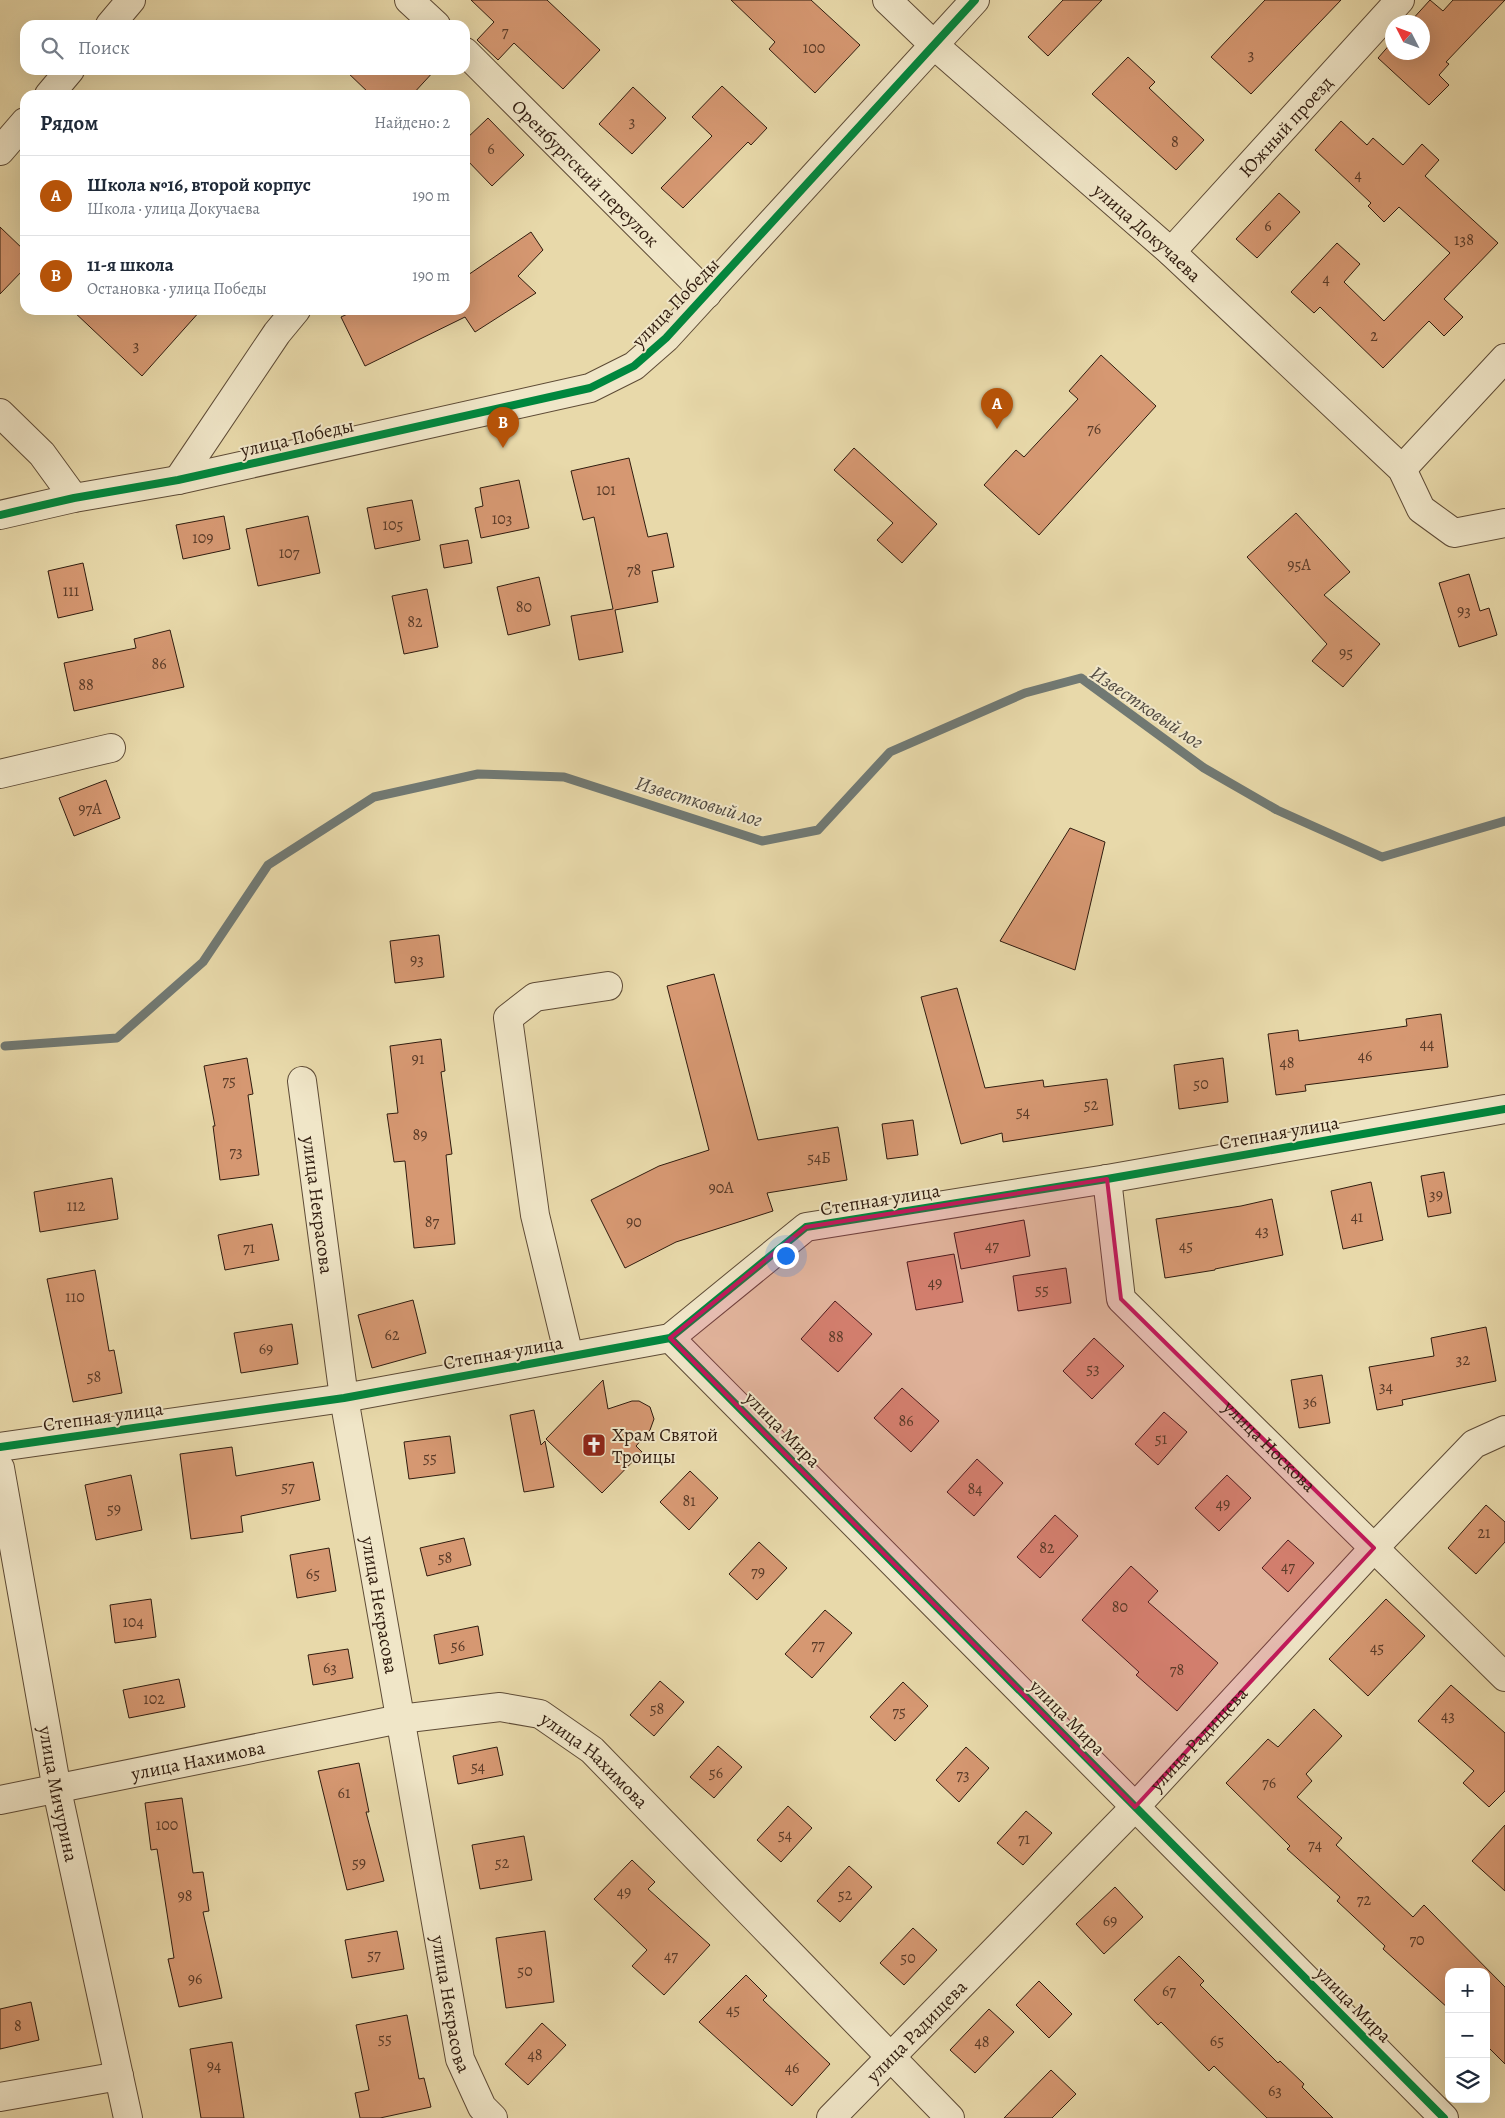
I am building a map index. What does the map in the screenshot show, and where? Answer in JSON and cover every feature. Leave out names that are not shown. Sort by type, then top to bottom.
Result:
[{"type":"street","points":[[114,20],[131,0]]},
{"type":"street","points":[[409,0],[431,20]]},
{"type":"street","name":"улица Докучаева","points":[[887,0],[934,45],[1171,252],[1402,469]]},
{"type":"street","name":"улица Победы","points":[[0,515],[74,498],[178,480],[590,388],[634,366],[666,338],[708,294],[975,0]]},
{"type":"street","name":"Южный проезд","points":[[1171,252],[1400,0]]},
{"type":"street","name":"Оренбургский переулок","points":[[470,57],[708,294]]},
{"type":"street","points":[[53,90],[66,75]]},
{"type":"street","points":[[0,151],[20,128]]},
{"type":"street","points":[[178,480],[277,333],[292,315]]},
{"type":"street","points":[[1505,358],[1402,469],[1421,510],[1454,533],[1505,523]]},
{"type":"street","points":[[0,413],[42,454],[74,498]]},
{"type":"street","points":[[0,774],[111,748]]},
{"type":"street","points":[[569,1356],[535,1215],[508,1018],[535,997],[608,986]]},
{"type":"street","name":"улица Некрасова","points":[[302,1081],[344,1398],[460,2059],[482,2107],[493,2118]]},
{"type":"street","name":"Степная улица","points":[[0,1447],[344,1398],[670,1338],[806,1226],[1107,1179],[1505,1109]]},
{"type":"street","name":"улица Носкова","points":[[1107,1179],[1120,1299],[1505,1677]]},
{"type":"street","name":"улица Мира","points":[[670,1338],[1444,2118]]},
{"type":"street","name":"улица Радищева","points":[[831,2118],[1135,1807],[1374,1548],[1474,1444],[1505,1430]]},
{"type":"street","name":"улица Мичурина","points":[[0,1468],[57,1790],[128,2118]]},
{"type":"street","name":"улица Нахимова","points":[[0,1800],[57,1790],[400,1719],[500,1707],[540,1714],[585,1744],[950,2118]]},
{"type":"street","points":[[0,2097],[119,2076]]},
{"type":"highlighted area","points":[[1107,1179],[1121,1299],[1374,1548],[1135,1807],[670,1338],[806,1227]]},
{"type":"building","points":[[471,0],[547,0],[600,50],[563,89],[514,43],[498,60],[477,40],[494,22]]},
{"type":"building","points":[[731,0],[811,0],[860,45],[815,93],[769,49],[775,42]]},
{"type":"building","points":[[1063,0],[1102,0],[1048,56],[1028,37]]},
{"type":"building","points":[[1265,0],[1341,0],[1251,94],[1211,57]]},
{"type":"building","points":[[1430,0],[1443,11],[1453,0],[1505,0],[1446,62],[1449,64],[1439,75],[1449,85],[1429,105],[1378,58],[1385,50],[1385,60],[1430,60],[1430,15],[1416,15]]},
{"type":"building","points":[[1128,57],[1155,82],[1149,88],[1204,140],[1176,170],[1092,94]]},
{"type":"building","points":[[350,75],[430,75],[417,90],[366,90]]},
{"type":"building","points":[[722,86],[767,128],[751,145],[748,142],[683,208],[661,188],[712,136],[692,117]]},
{"type":"building","points":[[633,87],[666,118],[632,154],[599,124]]},
{"type":"building","points":[[488,118],[524,155],[492,186],[470,163],[470,135]]},
{"type":"building","points":[[1341,121],[1367,145],[1373,138],[1403,165],[1422,144],[1439,160],[1425,176],[1498,243],[1444,299],[1463,317],[1444,336],[1429,321],[1383,368],[1320,307],[1314,313],[1291,292],[1337,243],[1360,264],[1344,282],[1384,321],[1450,253],[1399,207],[1384,222],[1368,206],[1371,203],[1315,150]]},
{"type":"building","points":[[1279,193],[1300,212],[1257,258],[1236,239]]},
{"type":"building","points":[[0,227],[20,246],[20,273],[0,294]]},
{"type":"building","points":[[531,232],[543,250],[518,276],[536,293],[475,332],[465,317],[365,366],[341,317],[345,315],[470,315],[470,274]]},
{"type":"building","points":[[77,315],[197,315],[142,376]]},
{"type":"building","points":[[1101,355],[1156,406],[1039,535],[984,485],[1016,450],[1024,457],[1078,399],[1069,391]]},
{"type":"building","points":[[854,448],[937,524],[902,563],[877,540],[893,523],[834,470]]},
{"type":"building","points":[[629,458],[648,537],[667,533],[674,567],[652,571],[658,602],[615,610],[623,652],[579,660],[571,616],[613,609],[594,517],[583,520],[571,471]]},
{"type":"building","points":[[519,480],[529,528],[481,538],[475,508],[483,506],[480,488]]},
{"type":"building","points":[[412,500],[420,540],[375,549],[367,508]]},
{"type":"building","points":[[1296,513],[1350,572],[1324,595],[1380,644],[1343,687],[1312,661],[1327,644],[1247,557]]},
{"type":"building","points":[[224,516],[230,549],[183,559],[176,525]]},
{"type":"building","points":[[308,516],[320,573],[258,586],[246,529]]},
{"type":"building","points":[[468,540],[472,563],[444,568],[440,545]]},
{"type":"building","points":[[83,563],[93,610],[58,618],[48,571]]},
{"type":"building","points":[[1469,574],[1480,611],[1489,608],[1497,635],[1459,647],[1439,583]]},
{"type":"building","points":[[539,577],[550,625],[508,635],[497,587]]},
{"type":"building","points":[[427,589],[438,647],[404,654],[392,596]]},
{"type":"building","points":[[170,630],[184,687],[74,711],[64,663],[136,648],[134,639]]},
{"type":"building","points":[[106,780],[120,818],[74,836],[59,798]]},
{"type":"building","points":[[1070,828],[1105,842],[1075,970],[1000,941]]},
{"type":"building","points":[[439,935],[444,977],[395,983],[390,941]]},
{"type":"building","points":[[714,974],[758,1140],[838,1127],[847,1180],[767,1193],[773,1211],[676,1242],[625,1268],[591,1200],[659,1166],[709,1150],[667,986]]},
{"type":"building","points":[[957,988],[985,1088],[1043,1080],[1044,1087],[1107,1079],[1113,1125],[1003,1142],[1002,1133],[961,1144],[921,997]]},
{"type":"building","points":[[1441,1014],[1448,1067],[1305,1085],[1306,1091],[1276,1095],[1268,1034],[1298,1030],[1299,1041],[1407,1026],[1406,1019]]},
{"type":"building","points":[[441,1039],[445,1071],[441,1072],[452,1154],[446,1155],[455,1244],[414,1248],[405,1161],[394,1162],[387,1114],[398,1113],[390,1046]]},
{"type":"building","points":[[247,1058],[253,1094],[248,1095],[259,1175],[220,1180],[213,1126],[215,1126],[204,1066]]},
{"type":"building","points":[[1223,1058],[1228,1102],[1179,1109],[1174,1065]]},
{"type":"building","points":[[913,1120],[918,1155],[887,1159],[882,1124]]},
{"type":"building","points":[[1444,1172],[1451,1213],[1428,1217],[1421,1176]]},
{"type":"building","points":[[112,1178],[118,1219],[40,1232],[34,1192]]},
{"type":"building","points":[[1371,1182],[1383,1240],[1343,1249],[1331,1191]]},
{"type":"building","points":[[1272,1199],[1283,1255],[1215,1270],[1165,1278],[1156,1219],[1241,1206]]},
{"type":"building","points":[[1024,1220],[1030,1256],[961,1269],[954,1233]]},
{"type":"building","points":[[272,1224],[279,1260],[225,1270],[218,1235]]},
{"type":"building","points":[[954,1254],[963,1302],[916,1310],[907,1262]]},
{"type":"building","points":[[1066,1268],[1071,1303],[1018,1311],[1013,1276]]},
{"type":"building","points":[[95,1270],[109,1351],[114,1350],[122,1393],[73,1402],[47,1279]]},
{"type":"building","points":[[413,1300],[426,1353],[372,1368],[358,1315]]},
{"type":"building","points":[[835,1301],[872,1334],[838,1372],[801,1339]]},
{"type":"building","points":[[292,1324],[298,1364],[241,1373],[234,1333]]},
{"type":"building","points":[[1486,1327],[1496,1381],[1402,1400],[1403,1405],[1377,1410],[1369,1367],[1434,1356],[1431,1338]]},
{"type":"building","points":[[1094,1338],[1124,1366],[1092,1399],[1063,1371]]},
{"type":"building","points":[[1322,1375],[1330,1423],[1299,1428],[1291,1380]]},
{"type":"building","name":"Храм Святой Троицы","points":[[603,1380],[608,1409],[632,1401],[639,1401],[650,1407],[654,1419],[650,1430],[636,1446],[642,1452],[602,1493],[546,1439]]},
{"type":"building","points":[[902,1388],[939,1421],[911,1452],[874,1418]]},
{"type":"building","points":[[534,1410],[541,1445],[545,1441],[554,1487],[524,1492],[510,1415]]},
{"type":"building","points":[[1164,1412],[1187,1432],[1158,1465],[1135,1444]]},
{"type":"building","points":[[450,1436],[455,1473],[409,1479],[404,1442]]},
{"type":"building","points":[[232,1447],[236,1476],[313,1462],[320,1500],[241,1516],[243,1532],[191,1539],[180,1454]]},
{"type":"building","points":[[977,1459],[1003,1483],[974,1516],[947,1492]]},
{"type":"building","points":[[690,1471],[718,1498],[689,1530],[660,1502]]},
{"type":"building","points":[[131,1475],[142,1530],[96,1540],[85,1485]]},
{"type":"building","points":[[1227,1475],[1251,1498],[1219,1531],[1195,1508]]},
{"type":"building","points":[[1486,1505],[1505,1522],[1505,1542],[1476,1574],[1448,1548]]},
{"type":"building","points":[[1055,1515],[1078,1536],[1040,1578],[1017,1557]]},
{"type":"building","points":[[464,1538],[471,1565],[427,1576],[420,1548]]},
{"type":"building","points":[[1288,1540],[1314,1563],[1288,1592],[1262,1568]]},
{"type":"building","points":[[759,1542],[787,1568],[757,1600],[729,1574]]},
{"type":"building","points":[[329,1548],[336,1591],[297,1598],[290,1555]]},
{"type":"building","points":[[1131,1566],[1158,1591],[1148,1602],[1218,1663],[1177,1711],[1136,1675],[1139,1672],[1082,1620]]},
{"type":"building","points":[[151,1599],[156,1637],[115,1643],[110,1605]]},
{"type":"building","points":[[1386,1599],[1425,1636],[1368,1696],[1329,1659]]},
{"type":"building","points":[[825,1610],[852,1633],[812,1678],[785,1654]]},
{"type":"building","points":[[478,1626],[483,1655],[439,1664],[434,1635]]},
{"type":"building","points":[[348,1649],[353,1678],[313,1685],[308,1655]]},
{"type":"building","points":[[179,1679],[185,1707],[129,1718],[123,1690]]},
{"type":"building","points":[[660,1681],[684,1702],[654,1736],[630,1715]]},
{"type":"building","points":[[903,1682],[928,1706],[895,1741],[870,1717]]},
{"type":"building","points":[[1451,1685],[1505,1733],[1505,1791],[1489,1807],[1463,1783],[1474,1771],[1418,1721]]},
{"type":"building","points":[[1314,1709],[1342,1736],[1306,1774],[1312,1781],[1297,1797],[1342,1838],[1336,1845],[1413,1917],[1424,1905],[1486,1968],[1445,1968],[1445,2005],[1383,1949],[1385,1946],[1337,1901],[1340,1897],[1287,1849],[1290,1846],[1226,1783],[1268,1739],[1278,1747]]},
{"type":"building","points":[[718,1746],[742,1767],[714,1798],[690,1777]]},
{"type":"building","points":[[497,1747],[503,1775],[458,1784],[453,1756]]},
{"type":"building","points":[[966,1747],[989,1768],[959,1802],[936,1780]]},
{"type":"building","points":[[359,1763],[369,1812],[366,1812],[384,1881],[347,1890],[318,1771]]},
{"type":"building","points":[[182,1798],[193,1873],[203,1872],[209,1911],[203,1912],[222,1998],[179,2007],[168,1959],[174,1958],[157,1849],[151,1850],[145,1803]]},
{"type":"building","points":[[788,1806],[812,1828],[781,1862],[757,1840]]},
{"type":"building","points":[[1026,1811],[1052,1833],[1023,1865],[997,1843]]},
{"type":"building","points":[[1505,1825],[1505,1891],[1472,1861]]},
{"type":"building","points":[[524,1836],[532,1880],[480,1889],[472,1845]]},
{"type":"building","points":[[632,1860],[655,1882],[648,1889],[710,1945],[664,1995],[632,1966],[647,1950],[594,1899]]},
{"type":"building","points":[[849,1866],[872,1887],[840,1922],[817,1901]]},
{"type":"building","points":[[1115,1887],[1143,1917],[1104,1954],[1076,1924]]},
{"type":"building","points":[[913,1928],[937,1950],[904,1985],[880,1963]]},
{"type":"building","points":[[397,1931],[404,1969],[352,1978],[345,1940]]},
{"type":"building","points":[[545,1931],[554,2002],[506,2008],[496,1938]]},
{"type":"building","points":[[1179,1956],[1204,1981],[1200,1985],[1278,2063],[1280,2061],[1304,2084],[1302,2087],[1333,2118],[1267,2118],[1214,2066],[1209,2071],[1161,2022],[1158,2025],[1134,2000]]},
{"type":"building","points":[[1490,1972],[1505,1987],[1505,2064],[1490,2049]]},
{"type":"building","points":[[746,1975],[767,1996],[763,2000],[830,2064],[792,2106],[699,2022]]},
{"type":"building","points":[[1039,1981],[1072,2014],[1049,2038],[1016,2005]]},
{"type":"building","points":[[31,2002],[39,2040],[0,2049],[0,2009]]},
{"type":"building","points":[[989,2009],[1014,2032],[975,2073],[950,2050]]},
{"type":"building","points":[[407,2015],[419,2079],[424,2078],[431,2107],[380,2118],[360,2118],[355,2093],[369,2090],[356,2025]]},
{"type":"building","points":[[542,2023],[566,2045],[528,2085],[505,2064]]},
{"type":"building","points":[[232,2042],[244,2118],[201,2118],[190,2049]]},
{"type":"building","points":[[1051,2070],[1076,2094],[1052,2118],[1004,2118]]},
{"type":"waterway","name":"Известковый лог","points":[[5,1046],[117,1038],[203,962],[268,865],[374,797],[478,774],[564,777],[762,841],[818,830],[890,752],[1025,693],[1081,678],[1204,768],[1277,810],[1382,857],[1505,821]]},
{"type":"cycle path","points":[[0,515],[74,498],[178,480],[590,388],[634,366],[666,338],[975,0]]},
{"type":"cycle path","points":[[0,1447],[344,1398],[670,1338],[806,1227],[1107,1179],[1505,1109]]},
{"type":"cycle path","points":[[670,1338],[1444,2118]]},
{"type":"place","name":"Школа №16, второй корпус","points":[[997,429]]},
{"type":"place","name":"11-я школа","points":[[503,448]]},
{"type":"place","name":"Храм Святой Троицы","points":[[594,1445]]}]
